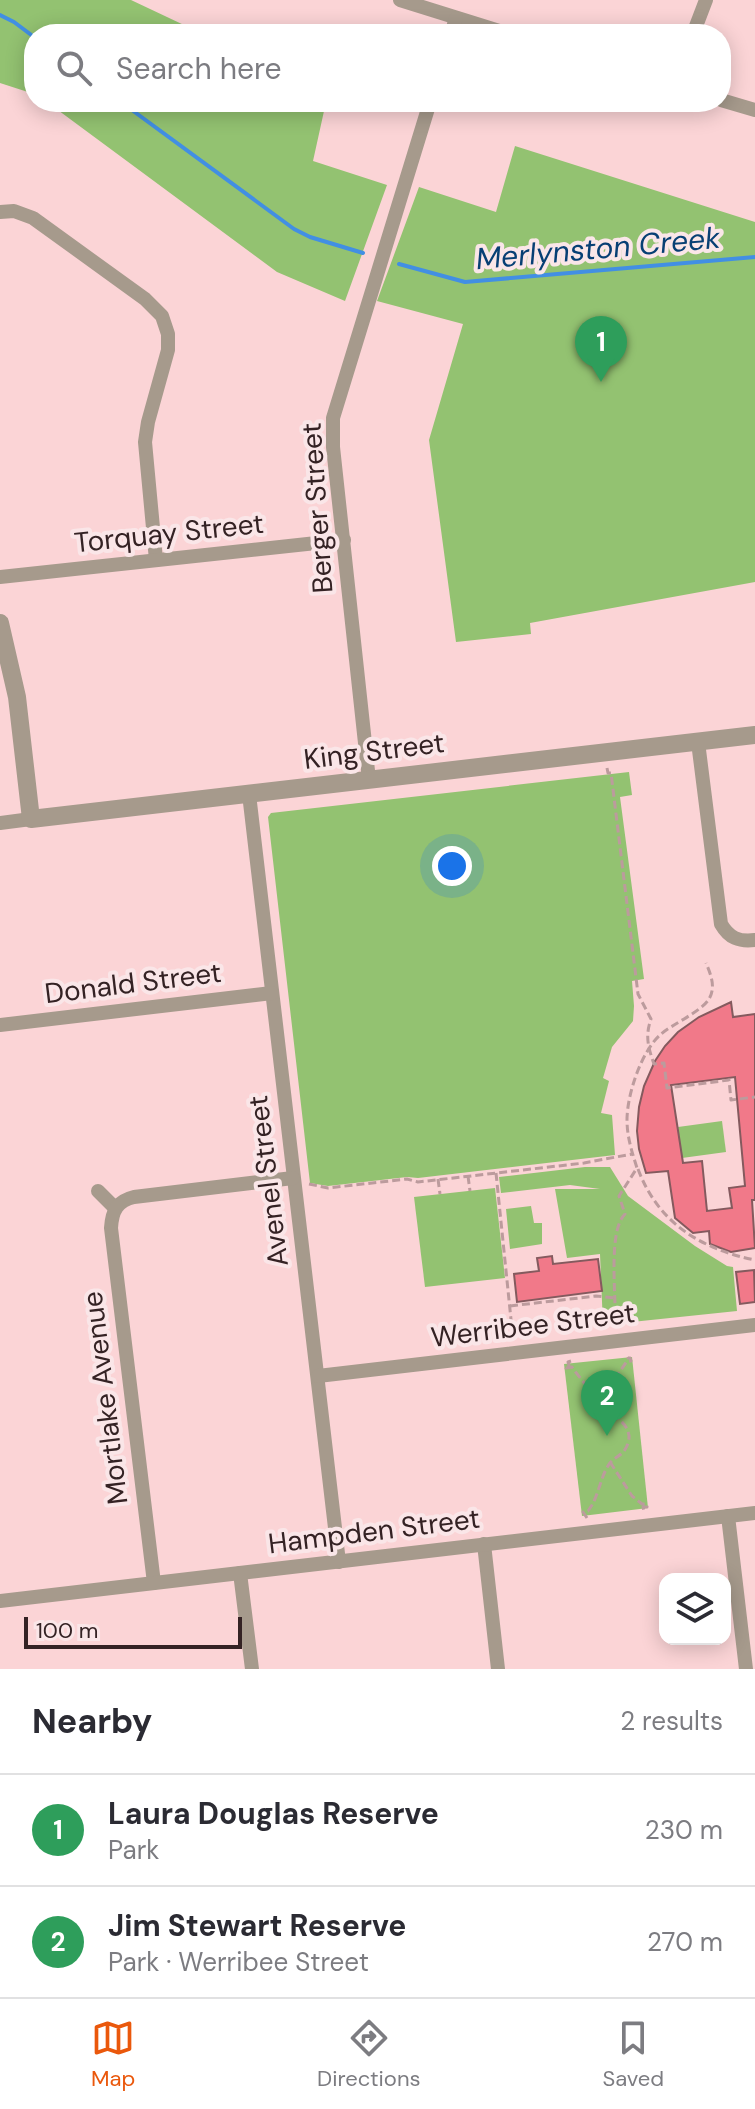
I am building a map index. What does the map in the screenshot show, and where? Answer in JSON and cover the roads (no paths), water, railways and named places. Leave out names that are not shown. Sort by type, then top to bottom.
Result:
[{"type":"street","points":[[401,0],[476,24]]},
{"type":"street","points":[[697,24],[706,0]]},
{"type":"street","points":[[454,24],[456,18]]},
{"type":"street","points":[[731,103],[755,110]]},
{"type":"street","name":"Berger Street","points":[[369,780],[333,447],[333,418],[427,112]]},
{"type":"street","points":[[0,212],[14,211],[33,218],[155,307],[167,326],[168,350],[145,442],[156,560]]},
{"type":"street","name":"Torquay Street","points":[[0,577],[344,540]]},
{"type":"street","points":[[0,623],[17,697],[31,819]]},
{"type":"street","name":"King Street","points":[[0,823],[755,735]]},
{"type":"street","points":[[698,742],[721,924],[739,941],[755,940]]},
{"type":"street","name":"Avenel Street","points":[[249,794],[339,1562]]},
{"type":"street","name":"Donald Street","points":[[0,1025],[272,993]]},
{"type":"street","points":[[98,1191],[115,1208],[134,1197],[293,1178]]},
{"type":"street","name":"Mortlake Avenue","points":[[115,1208],[111,1228],[154,1583]]},
{"type":"street","name":"Werribee Street","points":[[318,1376],[755,1325]]},
{"type":"street","name":"Hampden Street","points":[[0,1601],[755,1513]]},
{"type":"street","points":[[728,1516],[746,1669]]},
{"type":"street","points":[[484,1544],[498,1669]]},
{"type":"street","points":[[240,1573],[252,1669]]},
{"type":"waterway","name":"Merlynston Creek","points":[[0,15],[24,30]]},
{"type":"waterway","name":"Merlynston Creek","points":[[135,112],[294,229],[363,253]]},
{"type":"waterway","name":"Merlynston Creek","points":[[399,264],[465,282],[755,257]]},
{"type":"place","name":"Laura Douglas Reserve","points":[[601,382]]},
{"type":"place","name":"Jim Stewart Reserve","points":[[607,1436]]}]
